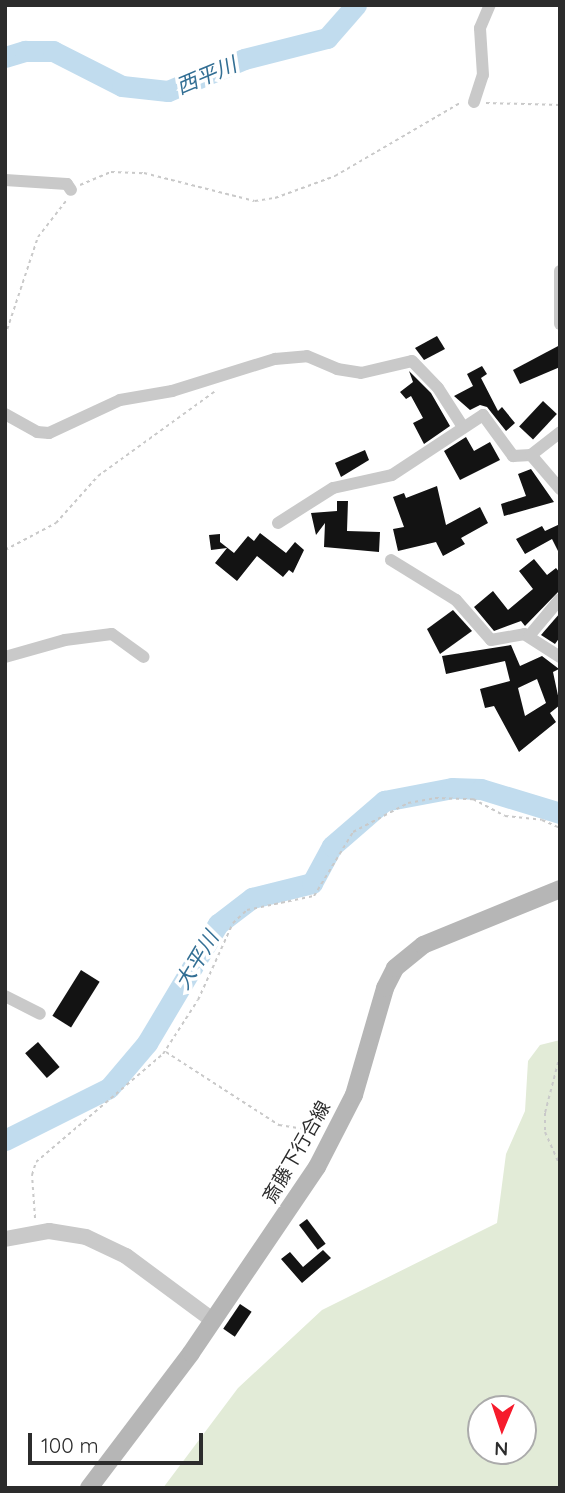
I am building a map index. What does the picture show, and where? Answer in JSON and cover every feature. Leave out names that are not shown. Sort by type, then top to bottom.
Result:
[{"type":"main road","name":"斎藤下行合線","points":[[89,1488],[214,1321],[334,1136],[354,1095],[384,988],[395,968],[423,945],[560,889]]},
{"type":"street","points":[[474,102],[483,75],[480,28],[490,5]]},
{"type":"street","points":[[5,180],[67,184],[71,190]]},
{"type":"street","points":[[560,271],[560,324]]},
{"type":"street","points":[[5,414],[37,432],[49,433],[120,400],[172,391],[297,356],[361,373],[412,360],[438,388],[463,427]]},
{"type":"street","points":[[278,523],[333,488],[392,475],[483,415],[513,456],[531,454],[560,432]]},
{"type":"street","points":[[531,454],[560,489]]},
{"type":"street","points":[[391,560],[456,600],[491,640],[529,636],[560,657]]},
{"type":"street","points":[[529,636],[560,599]]},
{"type":"street","points":[[5,657],[65,640],[112,634],[144,657]]},
{"type":"street","points":[[5,996],[40,1014]]},
{"type":"street","points":[[5,1239],[37,1233],[66,1232],[103,1244],[214,1321]]},
{"type":"path","points":[[5,336],[38,237],[71,190],[111,172],[144,173],[255,201],[275,198],[335,176],[443,109],[474,102],[560,105]]},
{"type":"path","points":[[5,550],[56,523],[98,476],[213,394],[220,384],[219,376]]},
{"type":"path","points":[[37,1233],[32,1175],[36,1162],[149,1070],[166,1051],[198,1000],[239,916],[262,904],[314,896],[344,843],[371,820],[408,803],[454,798],[473,799],[505,816],[542,820],[560,828]]},
{"type":"path","points":[[166,1051],[279,1125],[334,1136]]},
{"type":"path","points":[[560,1055],[545,1113],[545,1132],[560,1166]]},
{"type":"green space","points":[[560,1040],[560,1488],[163,1488],[238,1388],[322,1310],[497,1223],[506,1154],[525,1111],[528,1061],[540,1045]]},
{"type":"building","points":[[437,336],[445,349],[424,360],[415,348]]},
{"type":"building","points":[[560,345],[560,367],[520,384],[513,370]]},
{"type":"building","points":[[482,366],[487,374],[481,378],[498,411],[502,407],[515,423],[506,431],[487,407],[480,405],[470,410],[454,396],[473,386],[467,374]]},
{"type":"building","points":[[409,371],[431,393],[450,426],[424,444],[413,423],[423,418],[411,396],[406,399],[400,392],[413,382]]},
{"type":"building","points":[[543,401],[557,414],[533,440],[519,427]]},
{"type":"building","points":[[466,437],[474,451],[490,442],[500,460],[460,480],[444,451]]},
{"type":"building","points":[[365,450],[369,460],[341,477],[335,463]]},
{"type":"building","points":[[531,469],[554,502],[504,516],[501,504],[526,496],[518,474]]},
{"type":"building","points":[[437,486],[446,525],[480,507],[488,523],[461,538],[465,544],[443,556],[436,542],[398,551],[393,529],[404,527],[393,497],[404,493],[406,498]]},
{"type":"building","points":[[337,501],[348,501],[347,531],[380,532],[379,552],[324,547],[325,523],[316,535],[311,513],[337,511]]},
{"type":"building","points":[[560,524],[560,555],[552,539],[525,554],[516,539],[542,526],[545,531]]},
{"type":"building","points":[[260,533],[286,553],[295,542],[304,550],[293,573],[289,570],[283,577],[257,556],[237,581],[215,563],[227,548],[211,550],[209,535],[220,534],[220,542],[234,553],[248,536],[254,541]]},
{"type":"building","points":[[534,559],[547,575],[556,568],[560,573],[560,590],[525,626],[521,621],[494,631],[474,607],[493,591],[508,610],[533,589],[519,571]]},
{"type":"building","points":[[453,610],[472,631],[440,654],[427,629]]},
{"type":"building","points":[[560,613],[560,637],[555,644],[541,635]]},
{"type":"building","points":[[511,645],[520,666],[542,656],[559,669],[553,672],[560,705],[550,713],[556,722],[519,752],[494,706],[485,708],[480,689],[510,681],[505,661],[446,674],[442,656]],"holes":[[[537,679],[546,703],[525,716],[518,688]]]},
{"type":"building","points":[[81,970],[100,982],[71,1027],[52,1016]]},
{"type":"building","points":[[38,1042],[60,1067],[47,1078],[25,1053]]},
{"type":"building","points":[[307,1219],[326,1244],[318,1250],[299,1225]]},
{"type":"building","points":[[323,1250],[331,1258],[302,1283],[281,1259],[290,1252],[303,1267]]},
{"type":"building","points":[[240,1304],[252,1312],[235,1337],[223,1329]]},
{"type":"waterway","name":"西平川","points":[[5,57],[25,51],[53,51],[122,86],[168,91],[244,59],[327,38],[356,5]]},
{"type":"waterway","name":"大平川","points":[[5,1140],[109,1088],[147,1043],[218,924],[252,898],[312,883],[332,846],[384,801],[452,788],[481,789],[560,813]]}]
